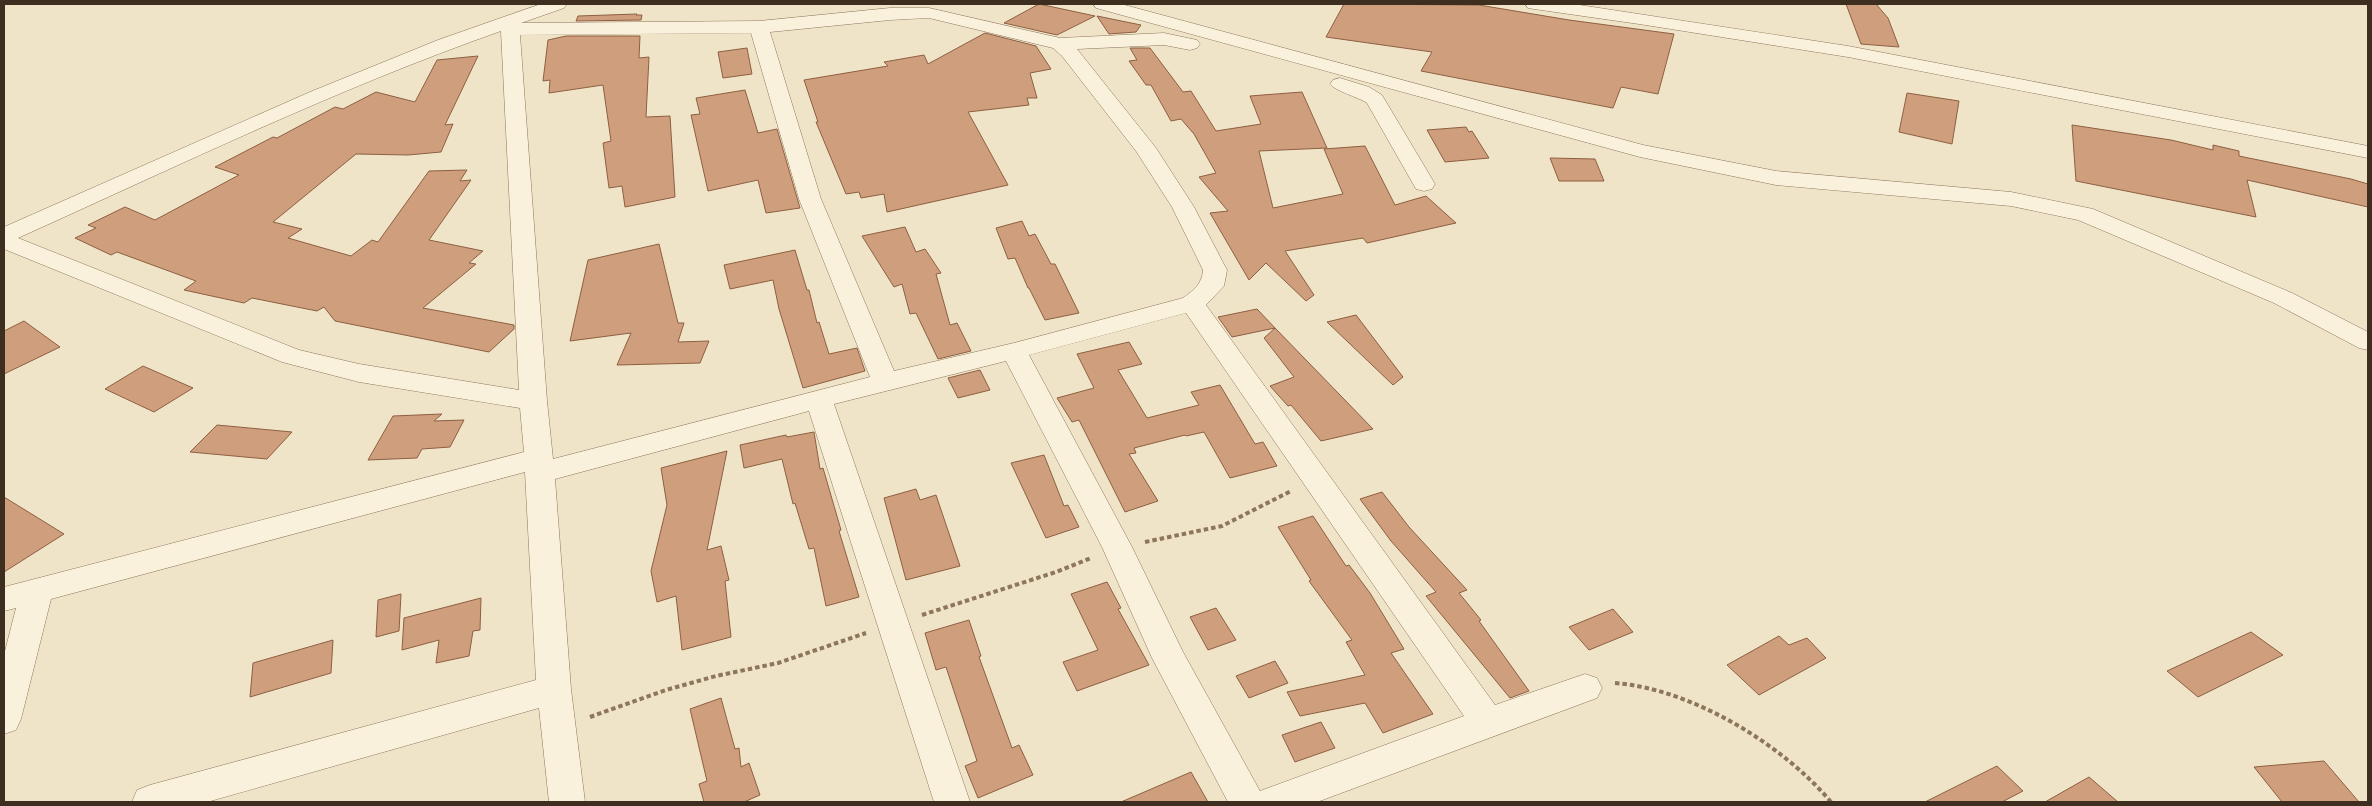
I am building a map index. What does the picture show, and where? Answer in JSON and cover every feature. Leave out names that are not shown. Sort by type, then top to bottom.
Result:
[{"type":"street","points":[[4,236],[317,96],[445,44],[509,26],[558,4]]},
{"type":"street","points":[[1102,4],[1166,23],[1419,89],[1640,151],[1776,178],[2011,199],[2085,214],[2283,298],[2368,342]]},
{"type":"street","points":[[1544,4],[1903,60],[2368,152]]},
{"type":"street","points":[[509,26],[759,27],[890,14],[929,14],[1060,44],[1164,39],[1234,52],[1362,91],[1375,99],[1424,184]]},
{"type":"street","points":[[509,26],[554,689],[567,802]]},
{"type":"street","points":[[759,27],[810,199],[885,382]]},
{"type":"street","points":[[4,599],[540,466],[819,400],[1014,351],[1192,303],[1206,293],[1215,281],[1215,270],[1183,207],[1145,148],[1069,52],[1060,44]]},
{"type":"street","points":[[4,241],[291,356],[359,373],[533,401]]},
{"type":"street","points":[[1192,303],[1488,722]]},
{"type":"street","points":[[1014,351],[1116,547],[1169,658],[1247,802]]},
{"type":"street","points":[[819,400],[952,802]]},
{"type":"street","points":[[4,719],[37,590]]},
{"type":"street","points":[[1274,802],[1585,688]]},
{"type":"street","points":[[150,802],[554,689]]},
{"type":"path","points":[[558,728],[666,690],[716,676],[778,663],[894,623],[1056,572],[1116,547],[1170,538],[1222,526],[1257,510],[1315,477]]},
{"type":"path","points":[[1585,688],[1605,684],[1628,683],[1660,690],[1766,744],[1820,789],[1831,802]]},
{"type":"building","points":[[1039,4],[1095,16],[1057,35],[1004,23]]},
{"type":"building","points":[[1344,4],[1479,5],[1569,20],[1674,34],[1658,94],[1621,87],[1613,108],[1421,71],[1432,52],[1326,37]]},
{"type":"building","points":[[1846,4],[1876,4],[1888,18],[1899,47],[1861,44]]},
{"type":"building","points":[[642,15],[641,20],[576,21],[578,16]]},
{"type":"building","points":[[1097,16],[1141,25],[1136,32],[1109,34]]},
{"type":"building","points":[[985,33],[1036,46],[1051,69],[1030,73],[1037,98],[1027,98],[1029,105],[968,112],[1008,185],[887,212],[884,194],[861,198],[859,192],[846,194],[816,122],[818,122],[804,80],[888,66],[884,62],[924,55],[928,64]]},
{"type":"building","points":[[566,36],[640,36],[639,58],[649,57],[646,117],[670,116],[675,197],[625,207],[622,186],[609,188],[603,143],[611,141],[603,85],[549,93],[550,80],[543,81],[548,40]]},
{"type":"building","points":[[747,48],[752,74],[723,78],[718,52]]},
{"type":"building","points":[[1130,48],[1150,48],[1183,92],[1191,91],[1216,131],[1261,124],[1250,96],[1302,92],[1327,148],[1259,151],[1273,208],[1343,194],[1324,149],[1365,146],[1395,205],[1426,196],[1456,223],[1367,243],[1363,238],[1285,251],[1314,295],[1306,301],[1266,263],[1249,280],[1210,213],[1228,211],[1199,177],[1216,173],[1194,134],[1181,119],[1171,121],[1151,85],[1146,85],[1129,61],[1137,60]]},
{"type":"building","points":[[478,56],[445,125],[453,124],[441,152],[408,155],[356,154],[273,222],[302,229],[288,238],[351,256],[372,240],[378,242],[429,171],[467,170],[460,181],[471,180],[429,240],[483,251],[469,263],[476,264],[423,308],[514,325],[514,329],[489,352],[335,321],[324,307],[317,311],[252,298],[244,303],[184,290],[196,281],[117,252],[111,255],[75,238],[96,228],[88,225],[125,207],[155,220],[239,175],[215,167],[273,137],[277,138],[335,107],[343,109],[376,92],[415,102],[437,60]]},
{"type":"building","points":[[745,90],[758,133],[777,129],[800,208],[766,213],[758,180],[708,191],[691,115],[700,114],[696,98]]},
{"type":"building","points":[[1907,93],[1959,101],[1952,144],[1899,132]]},
{"type":"building","points":[[2072,125],[2171,140],[2213,150],[2213,145],[2239,151],[2239,156],[2351,179],[2368,184],[2368,207],[2247,180],[2256,217],[2076,181]]},
{"type":"building","points":[[1466,127],[1469,132],[1472,131],[1489,158],[1445,162],[1427,130]]},
{"type":"building","points":[[1550,158],[1595,159],[1604,181],[1559,181]]},
{"type":"building","points":[[1022,221],[1029,236],[1035,234],[1051,264],[1055,264],[1079,313],[1045,320],[1015,258],[1008,259],[996,228]]},
{"type":"building","points":[[905,227],[916,252],[925,249],[941,273],[936,274],[950,325],[957,323],[971,351],[938,359],[916,313],[910,314],[902,284],[894,287],[862,236]]},
{"type":"building","points":[[659,244],[678,323],[684,323],[678,342],[709,341],[700,363],[617,365],[631,333],[570,341],[588,260]]},
{"type":"building","points":[[795,250],[807,290],[809,290],[817,323],[819,322],[829,354],[857,348],[865,371],[803,388],[779,309],[773,280],[730,289],[724,265]]},
{"type":"building","points":[[1257,309],[1275,328],[1232,337],[1218,317]]},
{"type":"building","points":[[1356,315],[1403,377],[1393,385],[1327,322]]},
{"type":"building","points":[[24,321],[60,347],[4,374],[4,331]]},
{"type":"building","points":[[1275,328],[1373,429],[1321,441],[1291,405],[1288,406],[1270,386],[1294,377],[1264,338]]},
{"type":"building","points":[[1129,342],[1142,364],[1118,370],[1147,418],[1199,405],[1191,392],[1220,385],[1255,444],[1263,442],[1277,466],[1230,478],[1204,432],[1134,448],[1136,453],[1129,454],[1158,501],[1125,512],[1079,420],[1072,422],[1057,398],[1094,388],[1077,354]]},
{"type":"building","points":[[143,366],[193,388],[154,412],[105,389]]},
{"type":"building","points":[[980,370],[990,390],[958,398],[948,378]]},
{"type":"building","points":[[442,414],[434,421],[464,420],[450,447],[422,449],[417,458],[368,460],[393,416]]},
{"type":"building","points":[[217,425],[292,432],[267,459],[190,452]]},
{"type":"building","points":[[814,432],[820,469],[823,468],[841,530],[839,531],[859,597],[826,606],[814,548],[809,549],[795,503],[793,504],[782,459],[744,468],[740,445],[786,435],[787,437]]},
{"type":"building","points":[[727,451],[707,550],[721,546],[729,580],[725,581],[731,637],[682,650],[676,596],[657,602],[651,571],[667,505],[661,468]]},
{"type":"building","points":[[1044,455],[1064,506],[1068,505],[1079,527],[1046,538],[1011,463]]},
{"type":"building","points":[[916,489],[920,500],[936,495],[960,566],[906,580],[884,498]]},
{"type":"building","points":[[1382,492],[1409,527],[1467,590],[1459,593],[1481,620],[1479,621],[1529,691],[1510,698],[1426,596],[1436,592],[1391,541],[1360,499]]},
{"type":"building","points":[[4,497],[64,534],[4,572]]},
{"type":"building","points":[[1313,516],[1346,566],[1349,565],[1370,593],[1404,649],[1391,653],[1433,714],[1383,733],[1365,703],[1300,716],[1287,692],[1365,675],[1346,642],[1352,640],[1309,581],[1311,580],[1278,527]]},
{"type":"building","points":[[1107,582],[1121,608],[1118,609],[1149,665],[1077,691],[1063,662],[1098,650],[1071,594]]},
{"type":"building","points":[[401,594],[399,631],[376,637],[378,600]]},
{"type":"building","points":[[481,598],[480,630],[473,631],[469,656],[436,663],[439,640],[402,650],[404,618]]},
{"type":"building","points":[[1216,608],[1236,640],[1208,650],[1190,617]]},
{"type":"building","points":[[1613,609],[1633,632],[1589,650],[1569,627]]},
{"type":"building","points":[[969,620],[981,656],[979,657],[1012,748],[1019,745],[1033,775],[978,798],[965,766],[977,761],[946,667],[936,670],[925,633]]},
{"type":"building","points":[[2251,632],[2283,655],[2198,697],[2167,671]]},
{"type":"building","points":[[1779,636],[1789,645],[1807,638],[1826,658],[1759,695],[1727,665]]},
{"type":"building","points":[[333,640],[331,673],[250,697],[253,663]]},
{"type":"building","points":[[1275,661],[1288,683],[1249,698],[1236,676]]},
{"type":"building","points":[[721,698],[735,749],[739,748],[741,767],[749,763],[760,795],[744,802],[704,802],[699,784],[707,781],[690,709]]},
{"type":"building","points":[[1321,722],[1335,748],[1295,762],[1282,735]]},
{"type":"building","points":[[2324,761],[2359,802],[2282,802],[2254,767]]},
{"type":"building","points":[[1997,766],[2023,791],[2002,802],[1925,802]]},
{"type":"building","points":[[1191,772],[1208,802],[1121,802]]},
{"type":"building","points":[[2089,777],[2118,802],[2045,802]]}]
